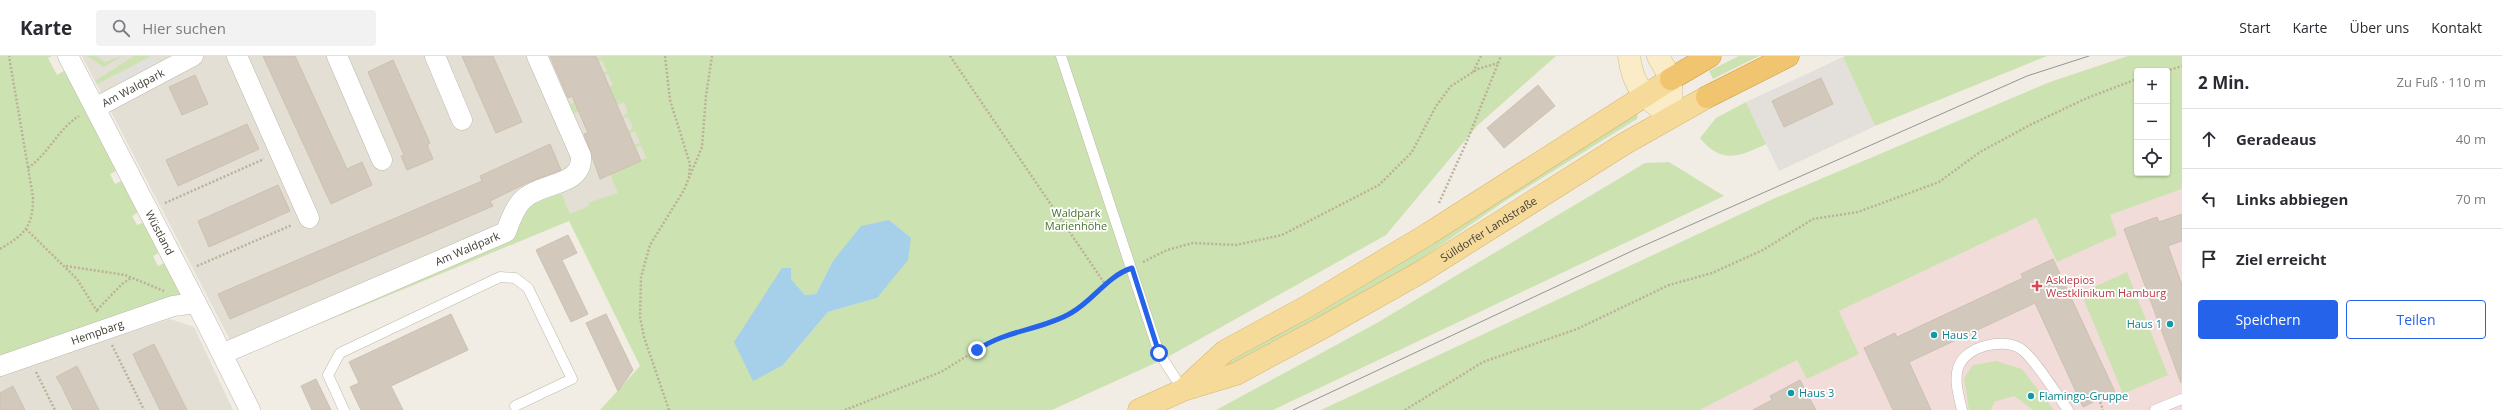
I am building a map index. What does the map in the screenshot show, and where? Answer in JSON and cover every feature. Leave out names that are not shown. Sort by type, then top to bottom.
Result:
[{"type":"highway","name":"Sülldorfer Landstraße","points":[[1670,79],[1710,56]]},
{"type":"highway","name":"Sülldorfer Landstraße","points":[[1707,97],[1788,56]]},
{"type":"main road","points":[[1629,56],[1631,69],[1643,96],[1671,117]]},
{"type":"main road","points":[[1658,56],[1670,79],[1671,117]]},
{"type":"main road","name":"Sülldorfer Landstraße","points":[[1183,390],[1225,351],[1308,306],[1428,234],[1670,79]]},
{"type":"main road","name":"Sülldorfer Landstraße","points":[[1139,410],[1183,390],[1236,374],[1320,329],[1421,272],[1671,117],[1707,97]]},
{"type":"street","name":"Wüstland","points":[[68,56],[250,410]]},
{"type":"street","name":"Am Waldpark","points":[[95,108],[193,56]]},
{"type":"street","points":[[237,56],[309,218]]},
{"type":"street","points":[[337,56],[382,160]]},
{"type":"street","points":[[435,56],[462,120]]},
{"type":"street","name":"Am Waldpark","points":[[222,354],[506,232],[512,218],[525,197],[575,175],[581,167],[581,156],[537,56]]},
{"type":"street","name":"Hempbarg","points":[[0,366],[173,306],[196,303]]},
{"type":"lane","points":[[1061,56],[1159,353],[1183,390]]},
{"type":"lane","points":[[344,410],[328,375],[340,353],[500,277],[515,278],[528,288],[572,379],[515,406]]},
{"type":"lane","points":[[1962,410],[1957,376],[1961,361],[1966,355],[1982,348],[2006,344],[2015,346],[2027,354],[2068,410]]},
{"type":"lane","points":[[2155,410],[2182,399]]},
{"type":"path","points":[[0,249],[23,233],[32,216],[33,197],[9,56]]},
{"type":"path","points":[[665,56],[670,100],[690,164],[688,181]]},
{"type":"path","points":[[668,410],[642,327],[641,277],[650,245],[688,181],[702,147],[706,96],[712,56]]},
{"type":"path","points":[[950,56],[1106,284]]},
{"type":"path","points":[[1472,72],[1481,56]]},
{"type":"path","points":[[1439,205],[1468,141],[1501,56]]},
{"type":"path","points":[[845,410],[941,372],[988,343],[1016,331],[1059,320],[1081,306],[1119,273],[1161,253],[1193,243],[1236,245],[1282,235],[1379,185],[1412,152],[1443,95],[1451,86],[1472,72],[1498,63]]},
{"type":"path","points":[[2170,70],[2182,66]]},
{"type":"path","points":[[1405,410],[1483,362],[1577,329],[1669,285],[1712,273],[1763,250],[1813,219],[1858,212],[1939,182],[1980,152],[2024,128],[2087,98],[2134,80]]},
{"type":"path","points":[[28,168],[52,146],[72,121],[95,108]]},
{"type":"path","points":[[148,211],[280,152]]},
{"type":"path","points":[[180,273],[309,218]]},
{"type":"path","points":[[66,266],[108,271],[132,277],[166,292]]},
{"type":"path","points":[[97,310],[122,284],[132,277]]},
{"type":"path","points":[[27,356],[55,410]]},
{"type":"path","points":[[2100,402],[2103,410]]},
{"type":"shaded area","points":[[82,56],[624,56],[675,175],[239,357]]},
{"type":"shaded area","points":[[154,56],[161,65],[122,86],[116,76]]},
{"type":"shaded area","points":[[1843,57],[1875,126],[1779,171],[1746,102]]},
{"type":"shaded area","name":"Asklepios Westklinikum Hamburg","points":[[2182,189],[2182,410],[1700,410],[1797,360],[1859,354],[1839,311],[2036,218],[2057,262],[2110,215]]},
{"type":"shaded area","points":[[170,319],[194,327],[233,410],[0,410],[0,375]]},
{"type":"green space","points":[[0,56],[52,56],[48,58],[57,75],[67,69],[120,169],[110,174],[115,184],[125,179],[142,210],[132,216],[137,225],[147,221],[163,251],[153,256],[158,266],[168,261],[187,296],[0,358]]},
{"type":"green space","points":[[87,56],[96,56],[105,62],[122,56],[104,67]]},
{"type":"green space","points":[[134,56],[151,56],[97,84],[95,81]]},
{"type":"green space","name":"Waldpark Marienhöhe","points":[[601,56],[1556,56],[1478,125],[1386,235],[1164,359],[1052,410],[600,410],[640,366],[569,221],[239,357],[520,221],[532,205],[543,197],[555,194],[562,195],[570,214],[589,206],[588,203],[590,202],[618,193],[610,174],[646,158],[641,145],[635,148],[634,145],[640,143],[635,131],[629,134],[628,131],[633,128],[628,117],[622,119],[621,117],[628,113],[624,102],[616,105],[591,106],[569,115],[567,106],[613,85],[608,74],[603,76],[602,73],[607,71],[602,60],[598,62],[596,59]],"holes":[[[833,261],[877,298],[828,312],[783,365],[791,268],[791,279],[805,295],[816,294]]]},
{"type":"green space","points":[[1739,56],[1759,56],[1713,79],[1709,71]]},
{"type":"green space","points":[[2047,56],[1875,126],[1843,57]]},
{"type":"green space","points":[[2128,56],[2182,56],[2182,189],[2110,215],[2117,235],[2057,262],[2036,218],[1839,311],[1859,354],[1807,379],[1797,360],[1700,410],[1321,410],[1773,199],[2050,82]]},
{"type":"green space","points":[[1746,102],[1766,144],[1739,155],[1723,155],[1715,152],[1700,138],[1716,118]]},
{"type":"green space","points":[[1638,113],[1637,119],[1505,201],[1409,267],[1230,367],[1201,374]]},
{"type":"green space","points":[[1669,162],[1724,196],[1273,410],[1216,410],[1375,324],[1645,163]]},
{"type":"green space","points":[[2127,272],[2168,375],[2123,394],[2081,293]]},
{"type":"green space","points":[[1996,361],[2022,369],[2054,410],[2033,410],[2014,396],[1994,402],[1991,410],[1969,410],[1964,378],[1973,365]]},
{"type":"water","points":[[889,220],[911,238],[908,260],[877,298],[828,312],[783,365],[753,381],[734,342],[782,268],[791,268],[791,279],[805,295],[816,294],[833,261],[861,226]]},
{"type":"building","points":[[263,56],[295,56],[347,169],[362,162],[372,185],[331,204]]},
{"type":"building","points":[[462,56],[493,56],[522,122],[496,133]]},
{"type":"building","points":[[550,56],[596,56],[641,161],[600,179],[584,134],[588,133],[572,96],[568,98]]},
{"type":"building","points":[[393,60],[430,143],[427,145],[433,159],[407,170],[401,156],[404,155],[368,72]]},
{"type":"building","points":[[195,75],[208,104],[182,115],[169,87]]},
{"type":"building","points":[[1821,78],[1833,104],[1784,127],[1772,101]]},
{"type":"building","points":[[1538,85],[1555,106],[1504,148],[1487,128]]},
{"type":"building","points":[[247,124],[259,149],[178,186],[166,160]]},
{"type":"building","points":[[550,144],[561,170],[529,182],[490,201],[493,206],[230,319],[218,294],[482,181],[480,176]]},
{"type":"building","points":[[278,185],[290,211],[209,247],[198,221]]},
{"type":"building","name":"Haus 1","points":[[2182,214],[2182,241],[2168,246],[2182,285],[2181,383],[2124,229],[2157,217],[2159,222]]},
{"type":"building","points":[[568,235],[577,253],[562,260],[588,314],[571,322],[536,250]]},
{"type":"building","name":"Haus 2","points":[[2053,259],[2115,392],[2083,407],[2035,303],[1909,362],[1931,410],[1893,410],[1864,348],[1895,333],[1897,337],[2023,278],[2021,274]]},
{"type":"building","points":[[451,314],[468,350],[391,386],[403,410],[361,410],[350,387],[359,383],[349,362]]},
{"type":"building","points":[[606,314],[633,370],[618,391],[586,323]]},
{"type":"building","points":[[154,344],[187,410],[160,410],[133,354]]},
{"type":"building","points":[[77,366],[99,410],[73,410],[56,377]]},
{"type":"building","points":[[316,379],[331,410],[312,410],[301,386]]},
{"type":"building","name":"Haus 3","points":[[1800,380],[1816,410],[1753,410],[1772,400],[1770,396]]},
{"type":"building","points":[[13,386],[25,410],[0,410],[0,393]]},
{"type":"tram line","points":[[1293,410],[1634,250],[2027,76],[2089,56]]},
{"type":"place","name":"Asklepios Westklinikum Hamburg","points":[[2037,286]]},
{"type":"place","name":"Haus 1","points":[[2170,324]]},
{"type":"place","name":"Haus 2","points":[[1934,335]]},
{"type":"place","name":"Haus 3","points":[[1791,393]]},
{"type":"place","name":"Flamingo-Gruppe","points":[[2031,396]]},
{"type":"route","points":[[977,350],[988,343],[1016,331],[1059,320],[1090,300],[1119,273],[1132,268],[1159,353]]}]
